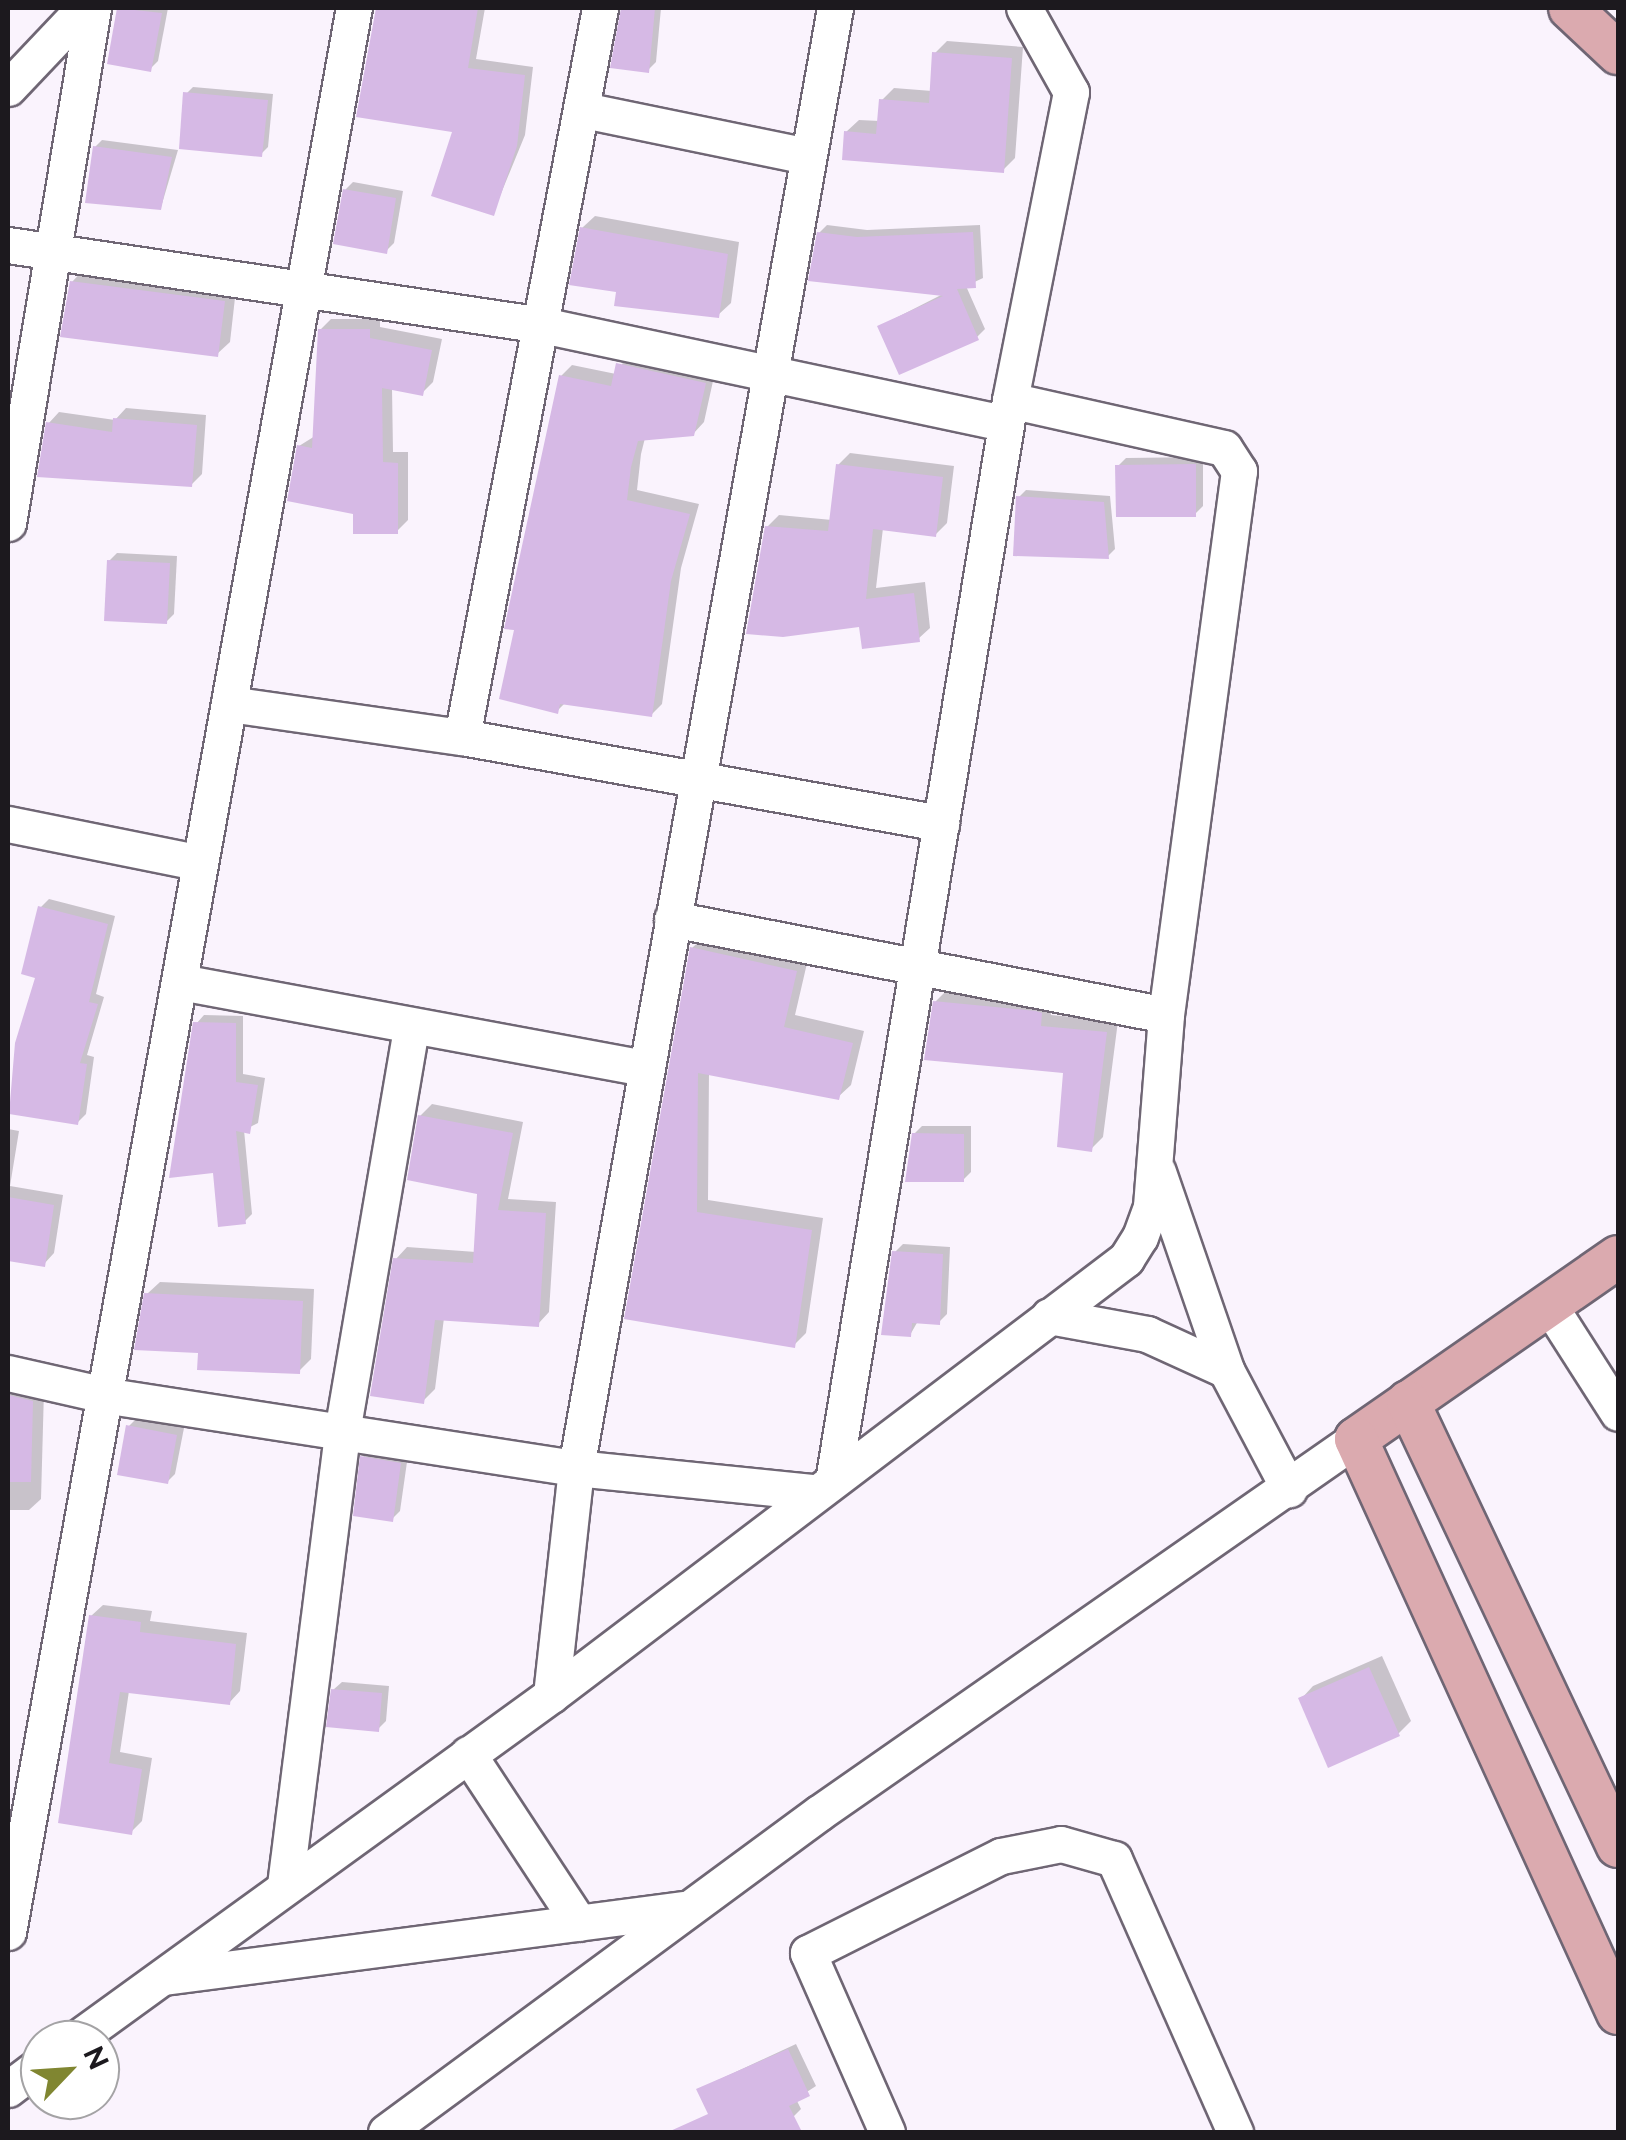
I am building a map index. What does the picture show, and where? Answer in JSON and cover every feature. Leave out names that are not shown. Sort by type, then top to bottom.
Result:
[{"type":"main road","points":[[1570,8],[1618,52]]},
{"type":"main road","points":[[1618,1257],[1356,1438],[1618,2013]]},
{"type":"main road","points":[[1408,1402],[1618,1846]]},
{"type":"street","points":[[8,88],[84,8]]},
{"type":"street","points":[[8,523],[93,8]]},
{"type":"street","points":[[8,1932],[109,1396],[197,862],[354,8]]},
{"type":"street","points":[[462,737],[600,8]]},
{"type":"street","points":[[550,1695],[576,1468],[694,778],[772,373],[834,8]]},
{"type":"street","points":[[824,1484],[941,824],[1008,412],[1071,92],[1024,8]]},
{"type":"street","points":[[583,110],[808,156]]},
{"type":"street","points":[[8,246],[301,286],[542,326],[772,373],[1224,448],[1237,460],[1166,1015],[1151,1206],[1126,1259],[550,1695],[102,2020]]},
{"type":"street","points":[[229,704],[462,737],[941,824]]},
{"type":"street","points":[[8,824],[197,862]]},
{"type":"street","points":[[672,919],[1166,1015]]},
{"type":"street","points":[[180,982],[410,1028],[646,1068]]},
{"type":"street","points":[[285,1886],[342,1432],[410,1028]]},
{"type":"street","points":[[1156,1165],[1226,1370],[1289,1489]]},
{"type":"street","points":[[1549,1305],[1618,1413]]},
{"type":"street","points":[[1049,1316],[1147,1334],[1226,1370]]},
{"type":"street","points":[[8,1372],[109,1396],[576,1468],[824,1484]]},
{"type":"street","points":[[386,2132],[689,1908],[1289,1489],[1356,1438]]},
{"type":"street","points":[[468,1754],[579,1923]]},
{"type":"street","points":[[887,2132],[808,1953],[1001,1856],[1061,1844],[1114,1858],[1235,2132]]},
{"type":"street","points":[[159,1978],[689,1908]]},
{"type":"building","points":[[117,8],[162,13],[151,72],[107,64]]},
{"type":"building","points":[[376,8],[478,8],[468,68],[525,75],[517,146],[494,216],[431,196],[452,132],[356,117]]},
{"type":"building","points":[[621,8],[655,8],[649,73],[610,68]]},
{"type":"building","points":[[932,52],[1012,58],[1004,173],[842,160],[844,131],[876,134],[879,99],[929,103]]},
{"type":"building","points":[[183,92],[268,100],[262,157],[179,149]]},
{"type":"building","points":[[93,146],[172,157],[161,210],[85,203]]},
{"type":"building","points":[[343,189],[396,198],[387,254],[333,244]]},
{"type":"building","points":[[580,227],[728,254],[719,318],[614,306],[616,292],[569,285]]},
{"type":"building","points":[[817,232],[857,237],[973,232],[976,288],[957,289],[979,340],[899,375],[877,326],[943,296],[808,281]]},
{"type":"building","points":[[70,281],[225,301],[218,357],[60,337]]},
{"type":"building","points":[[318,329],[370,329],[370,338],[432,350],[423,396],[382,388],[383,462],[398,463],[398,534],[353,534],[353,514],[287,501],[297,445],[312,448]]},
{"type":"building","points":[[616,363],[706,383],[694,436],[638,441],[631,467],[627,500],[690,514],[671,581],[652,717],[560,704],[558,714],[499,699],[514,630],[504,629],[559,375],[611,386]]},
{"type":"building","points":[[113,418],[197,425],[192,487],[37,477],[46,422],[112,432]]},
{"type":"building","points":[[836,464],[943,477],[936,537],[873,529],[866,599],[914,593],[920,642],[862,649],[859,627],[783,637],[746,634],[765,526],[828,531]]},
{"type":"building","points":[[1196,464],[1196,517],[1116,517],[1115,465]]},
{"type":"building","points":[[1016,496],[1104,502],[1109,559],[1013,556]]},
{"type":"building","points":[[107,560],[170,563],[167,624],[104,621]]},
{"type":"building","points":[[38,906],[108,924],[89,1002],[98,1004],[80,1063],[87,1064],[78,1125],[9,1114],[15,1043],[35,978],[21,974]]},
{"type":"building","points":[[690,947],[797,971],[784,1027],[853,1043],[839,1100],[698,1073],[697,1212],[812,1230],[795,1348],[624,1319]]},
{"type":"building","points":[[933,1001],[1036,1011],[1042,1013],[1041,1026],[1107,1032],[1092,1152],[1057,1147],[1063,1073],[924,1060]]},
{"type":"building","points":[[193,1022],[236,1023],[236,1082],[258,1085],[250,1134],[236,1131],[246,1224],[218,1227],[213,1173],[169,1178]]},
{"type":"building","points":[[418,1115],[513,1133],[498,1210],[546,1213],[539,1327],[435,1320],[424,1404],[370,1396],[393,1258],[473,1263],[477,1194],[407,1180]]},
{"type":"building","points":[[912,1133],[964,1134],[964,1182],[905,1182]]},
{"type":"building","points":[[8,1197],[54,1205],[45,1267],[8,1261]]},
{"type":"building","points":[[892,1251],[943,1254],[940,1325],[912,1323],[911,1337],[881,1335]]},
{"type":"building","points":[[144,1293],[303,1301],[300,1374],[197,1370],[198,1353],[134,1350]]},
{"type":"building","points":[[8,1395],[33,1401],[31,1482],[8,1482]]},
{"type":"building","points":[[126,1425],[177,1435],[168,1484],[117,1475]]},
{"type":"building","points":[[360,1456],[401,1463],[393,1522],[353,1516]]},
{"type":"building","points":[[89,1615],[141,1622],[140,1632],[236,1644],[230,1705],[120,1692],[109,1763],[142,1769],[132,1835],[58,1823]]},
{"type":"building","points":[[1369,1667],[1400,1736],[1328,1768],[1298,1698]]},
{"type":"building","points":[[331,1689],[382,1693],[379,1732],[326,1727]]},
{"type":"building","points":[[788,2049],[810,2096],[789,2106],[802,2132],[668,2132],[708,2114],[696,2089]]}]
